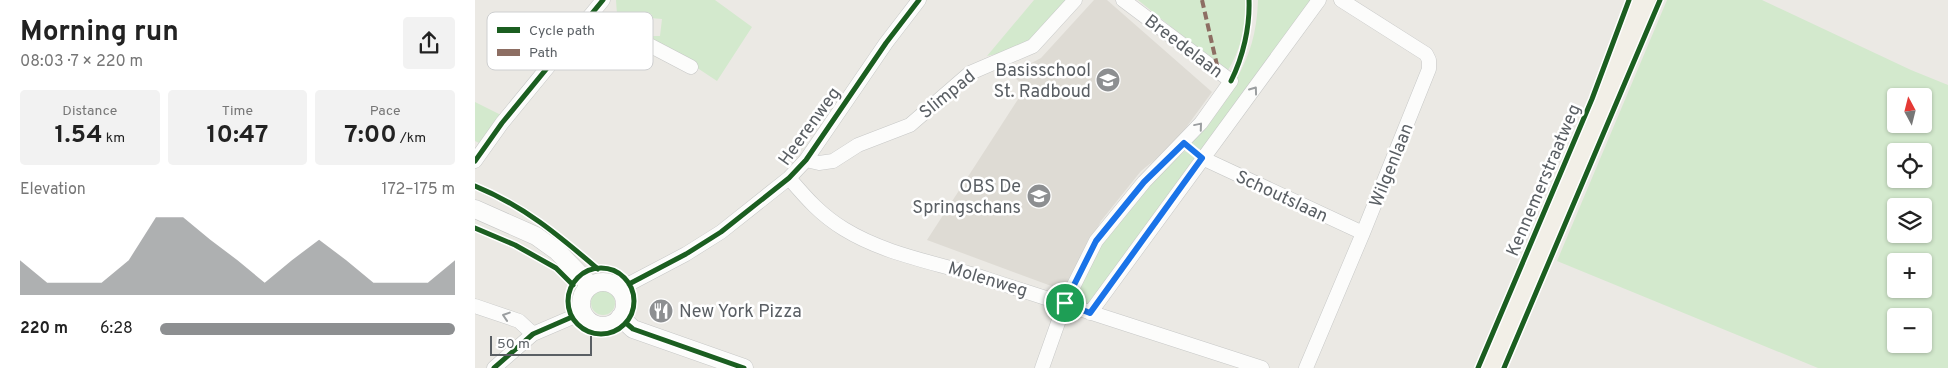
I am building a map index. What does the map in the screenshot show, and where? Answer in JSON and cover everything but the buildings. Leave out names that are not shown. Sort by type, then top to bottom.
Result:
[{"type":"main road","name":"Kennemerstraatweg","points":[[1493,368],[1644,0]]},
{"type":"street","points":[[594,12],[603,0]]},
{"type":"street","name":"Heerenweg","points":[[622,292],[629,284],[686,254],[721,232],[789,178],[806,160],[886,43],[919,0]]},
{"type":"street","name":"Slimpad","points":[[806,160],[819,163],[833,162],[858,145],[910,125],[970,73],[1033,46],[1075,0]]},
{"type":"street","name":"Breedelaan","points":[[1042,368],[1065,303],[1096,241],[1144,182],[1201,123],[1231,82],[1123,0]]},
{"type":"street","points":[[1090,313],[1319,0]]},
{"type":"street","name":"Wilgenlaan","points":[[1306,368],[1429,69],[1429,60],[1426,54],[1341,0]]},
{"type":"street","points":[[653,47],[691,67]]},
{"type":"street","points":[[475,161],[502,123],[546,70]]},
{"type":"street","name":"Schoutslaan","points":[[1202,158],[1363,233]]},
{"type":"street","name":"Molenweg","points":[[789,178],[814,208],[845,230],[874,245],[914,259],[957,269],[1065,303],[1090,313],[1262,368]]},
{"type":"street","points":[[475,209],[536,236],[557,251],[590,285]]},
{"type":"street","points":[[597,282],[611,283],[622,292],[625,305],[620,318],[608,326],[600,326],[586,319],[582,313],[581,298],[590,285],[597,282]]},
{"type":"street","points":[[475,306],[519,320],[533,334]]},
{"type":"street","points":[[494,368],[533,334],[582,313]]},
{"type":"street","points":[[620,318],[633,329],[744,368]]},
{"type":"shaded area","points":[[1094,0],[1107,0],[1212,92],[1167,150],[1141,171],[1101,221],[1065,291],[927,240],[1026,87],[1010,74],[1041,58]]},
{"type":"green space","points":[[616,0],[715,0],[752,27],[717,81],[653,39],[653,36],[660,36],[662,19],[653,18],[653,12],[617,12]]},
{"type":"green space","points":[[1034,0],[1070,0],[1027,43],[1010,51],[987,56]]},
{"type":"green space","points":[[1138,0],[1247,0],[1242,37],[1236,55],[1227,72]]},
{"type":"green space","points":[[1258,0],[1313,0],[1201,150],[1188,143],[1227,94],[1237,78],[1252,43]]},
{"type":"green space","points":[[1667,0],[1762,0],[1911,70],[1948,85],[1948,368],[1818,368],[1557,261]]},
{"type":"green space","points":[[475,102],[503,116],[479,143],[475,141]]},
{"type":"green space","points":[[1185,151],[1197,158],[1086,308],[1074,300],[1100,243],[1150,182]]},
{"type":"green space","points":[[603,291],[608,292],[614,298],[614,308],[608,314],[603,315],[598,314],[592,308],[591,303],[592,298],[598,292]]},
{"type":"marked path","points":[[1202,0],[1219,74]]},
{"type":"cycle path","points":[[593,12],[603,0]]},
{"type":"cycle path","points":[[629,284],[686,254],[721,232],[789,178],[806,160],[886,43],[919,0]]},
{"type":"cycle path","points":[[1231,81],[1245,42],[1249,0]]},
{"type":"cycle path","points":[[1478,368],[1592,99],[1629,0]]},
{"type":"cycle path","points":[[1504,368],[1660,0]]},
{"type":"cycle path","points":[[475,161],[502,123],[546,70]]},
{"type":"cycle path","points":[[475,186],[493,194],[540,222],[598,269]]},
{"type":"cycle path","points":[[475,228],[515,245],[556,268],[573,285]]},
{"type":"cycle path","points":[[601,268],[613,271],[624,278],[631,289],[634,301],[631,313],[624,324],[613,331],[601,334],[589,331],[578,324],[571,313],[568,301],[571,289],[578,278],[589,271],[601,268]]},
{"type":"cycle path","points":[[494,368],[533,334],[572,317]]},
{"type":"cycle path","points":[[626,323],[633,329],[744,368]]},
{"type":"place","name":"Basisschool St. Radboud","points":[[1108,80]]},
{"type":"place","name":"OBS De Springschans","points":[[1039,196]]},
{"type":"place","name":"New York Pizza","points":[[661,311]]},
{"type":"route","points":[[1184,143],[1202,158],[1090,313],[1065,303],[1096,241],[1144,182],[1184,143]]}]
